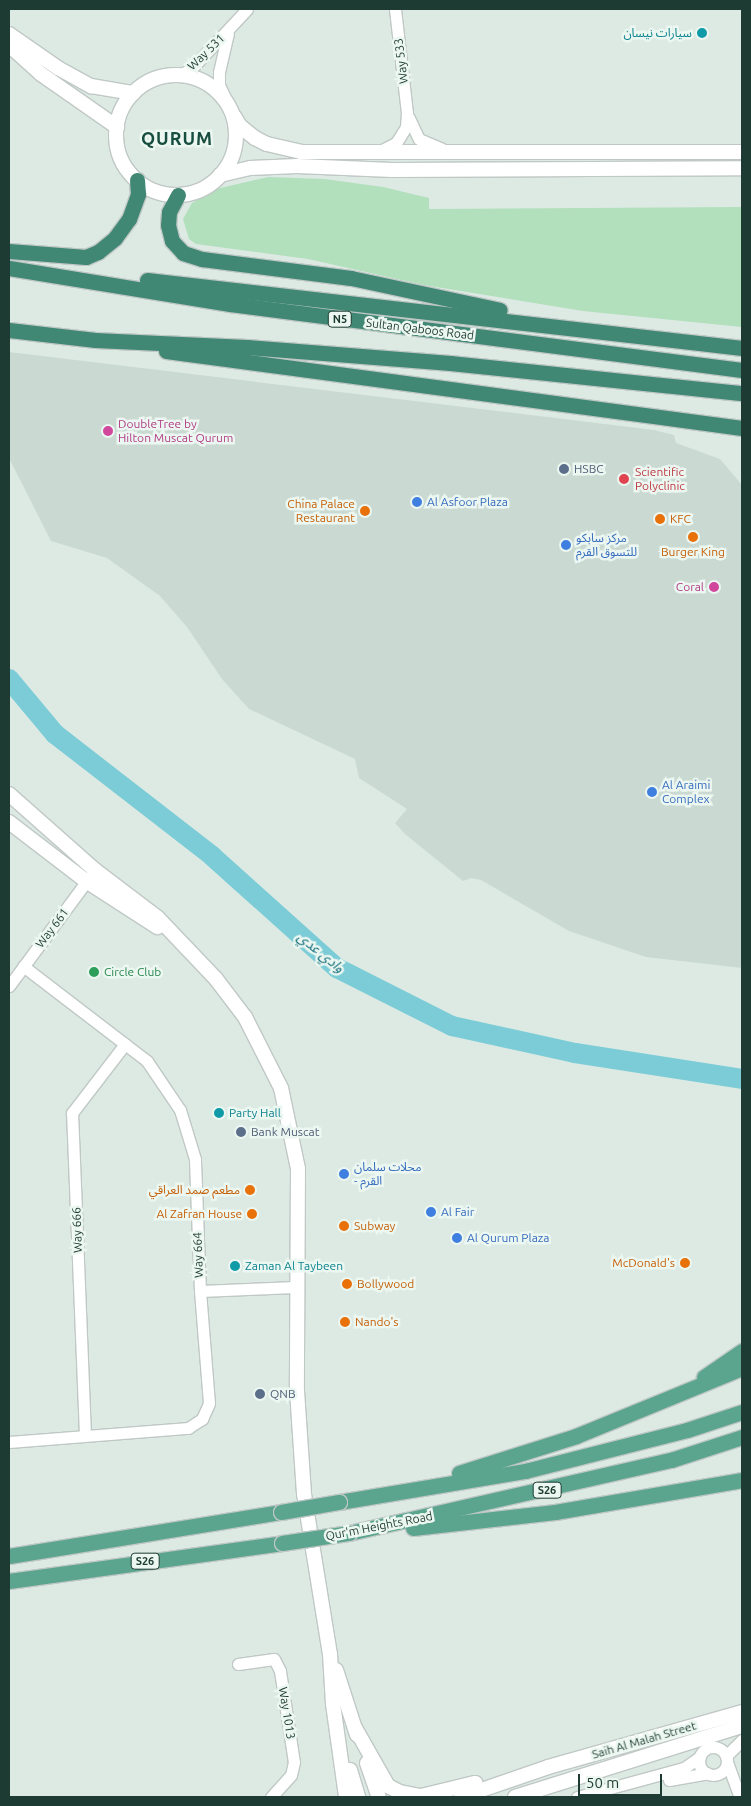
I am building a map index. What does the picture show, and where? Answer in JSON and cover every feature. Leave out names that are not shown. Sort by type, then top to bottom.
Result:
[{"type":"highway","points":[[9,251],[86,257],[98,252],[115,238],[129,219],[138,194],[137,180]]},
{"type":"highway","points":[[178,194],[169,212],[168,225],[172,241],[183,253],[202,259],[351,278],[565,326]]},
{"type":"highway","points":[[9,267],[565,326],[631,336],[742,348]]},
{"type":"highway","name":"Sultan Qaboos Road","points":[[9,267],[230,304],[742,370]]},
{"type":"highway","points":[[9,330],[95,340],[234,362],[594,406],[742,428]]},
{"type":"highway","points":[[631,336],[742,342]]},
{"type":"highway","points":[[95,340],[247,347],[669,384],[742,393]]},
{"type":"main road","points":[[661,1402],[742,1351]]},
{"type":"main road","points":[[361,1499],[499,1462],[576,1436],[742,1368]]},
{"type":"main road","name":"S26","points":[[9,1556],[525,1471],[687,1430],[742,1412]]},
{"type":"main road","name":"Qur'm Heights Road","points":[[9,1581],[349,1533],[652,1465],[742,1437]]},
{"type":"main road","points":[[349,1533],[555,1512],[742,1480]]},
{"type":"street","name":"Way 531","points":[[181,75],[193,67],[248,9]]},
{"type":"street","name":"Way 533","points":[[395,9],[407,112],[418,139],[453,153]]},
{"type":"street","name":"Way 531","points":[[227,102],[219,85],[219,72],[230,28]]},
{"type":"street","points":[[9,34],[58,68],[91,86],[133,93]]},
{"type":"street","points":[[9,45],[41,74],[117,127]]},
{"type":"street","points":[[234,116],[236,141],[233,153],[220,175],[208,185],[178,194],[156,191],[137,180],[120,156],[117,127],[122,109],[133,93],[155,79],[181,75],[207,83],[227,102],[240,126],[267,144],[301,152],[742,152]]},
{"type":"street","name":"Way 533","points":[[374,153],[389,148],[402,137],[407,112]]},
{"type":"street","points":[[220,175],[250,168],[297,166],[392,170],[742,168]]},
{"type":"street","points":[[9,794],[90,876]]},
{"type":"street","points":[[9,822],[90,876],[171,934],[216,979],[245,1017],[281,1088],[298,1169],[295,1287],[297,1391],[304,1494],[330,1654],[333,1704],[339,1733],[358,1797]]},
{"type":"street","name":"Way 661","points":[[9,986],[90,876]]},
{"type":"street","name":"Way 664","points":[[9,1442],[85,1434],[188,1428],[202,1419],[209,1403],[200,1291],[195,1159],[180,1110],[147,1061],[23,966]]},
{"type":"street","name":"Way 666","points":[[85,1434],[72,1113],[125,1044]]},
{"type":"street","points":[[200,1291],[295,1287]]},
{"type":"street","points":[[330,1654],[379,1797]]},
{"type":"street","name":"Way 1013","points":[[238,1664],[274,1659],[280,1671],[294,1762],[291,1775],[270,1797]]},
{"type":"street","name":"Saih Al Malah Street","points":[[460,1797],[520,1776],[742,1712]]},
{"type":"street","name":"Saih Al Malah Street","points":[[515,1797],[742,1726]]},
{"type":"street","points":[[355,1728],[388,1786],[410,1796],[520,1776]]},
{"type":"street","points":[[339,1733],[346,1797]]},
{"type":"street","points":[[607,1797],[689,1775],[711,1774],[725,1768],[727,1758],[742,1740]]},
{"type":"street","points":[[577,1797],[667,1773],[700,1757],[705,1750],[713,1747],[721,1750],[727,1758],[734,1784],[740,1797]]},
{"type":"street","points":[[700,1757],[702,1768],[734,1784]]},
{"type":"shaded area","points":[[9,352],[654,430],[674,435],[676,443],[720,459],[742,485],[742,968],[646,957],[569,931],[481,880],[471,878],[463,881],[405,834],[395,823],[407,809],[359,778],[355,759],[249,709],[222,679],[187,627],[160,596],[107,558],[51,541],[9,458]]},
{"type":"green space","points":[[268,177],[324,179],[383,187],[429,198],[429,209],[742,207],[742,327],[583,311],[424,285],[308,259],[196,244],[189,239],[183,219],[192,203],[216,189]]},
{"type":"waterway","name":"وادي عدي","points":[[9,679],[55,734],[212,856],[337,968],[452,1026],[575,1053],[742,1079]]},
{"type":"place","name":"سيارات نيسان","points":[[702,33]]},
{"type":"place","name":"DoubleTree by Hilton Muscat Qurum","points":[[108,431]]},
{"type":"place","name":"HSBC","points":[[564,469]]},
{"type":"place","name":"Scientific Polyclinic","points":[[624,479]]},
{"type":"place","name":"Al Asfoor Plaza","points":[[417,502]]},
{"type":"place","name":"China Palace Restaurant","points":[[365,511]]},
{"type":"place","name":"KFC","points":[[660,519]]},
{"type":"place","name":"Burger King","points":[[693,537]]},
{"type":"place","name":"مركز سابكو للتسوق القرم","points":[[566,545]]},
{"type":"place","name":"Coral","points":[[714,587]]},
{"type":"place","name":"Al Araimi Complex","points":[[652,792]]},
{"type":"place","name":"Circle Club","points":[[94,972]]},
{"type":"place","name":"Party Hall","points":[[219,1113]]},
{"type":"place","name":"Bank Muscat","points":[[241,1132]]},
{"type":"place","name":"محلات سلمان - القرم","points":[[344,1174]]},
{"type":"place","name":"مطعم صمد العراقي","points":[[250,1190]]},
{"type":"place","name":"Al Fair","points":[[431,1212]]},
{"type":"place","name":"Al Zafran House","points":[[252,1214]]},
{"type":"place","name":"Subway","points":[[344,1226]]},
{"type":"place","name":"Al Qurum Plaza","points":[[457,1238]]},
{"type":"place","name":"McDonald's","points":[[685,1263]]},
{"type":"place","name":"Zaman Al Taybeen","points":[[235,1266]]},
{"type":"place","name":"Bollywood","points":[[347,1284]]},
{"type":"place","name":"Nando's","points":[[345,1322]]},
{"type":"place","name":"QNB","points":[[260,1394]]},
{"type":"district","name":"QURUM","points":[[177,138]]}]
